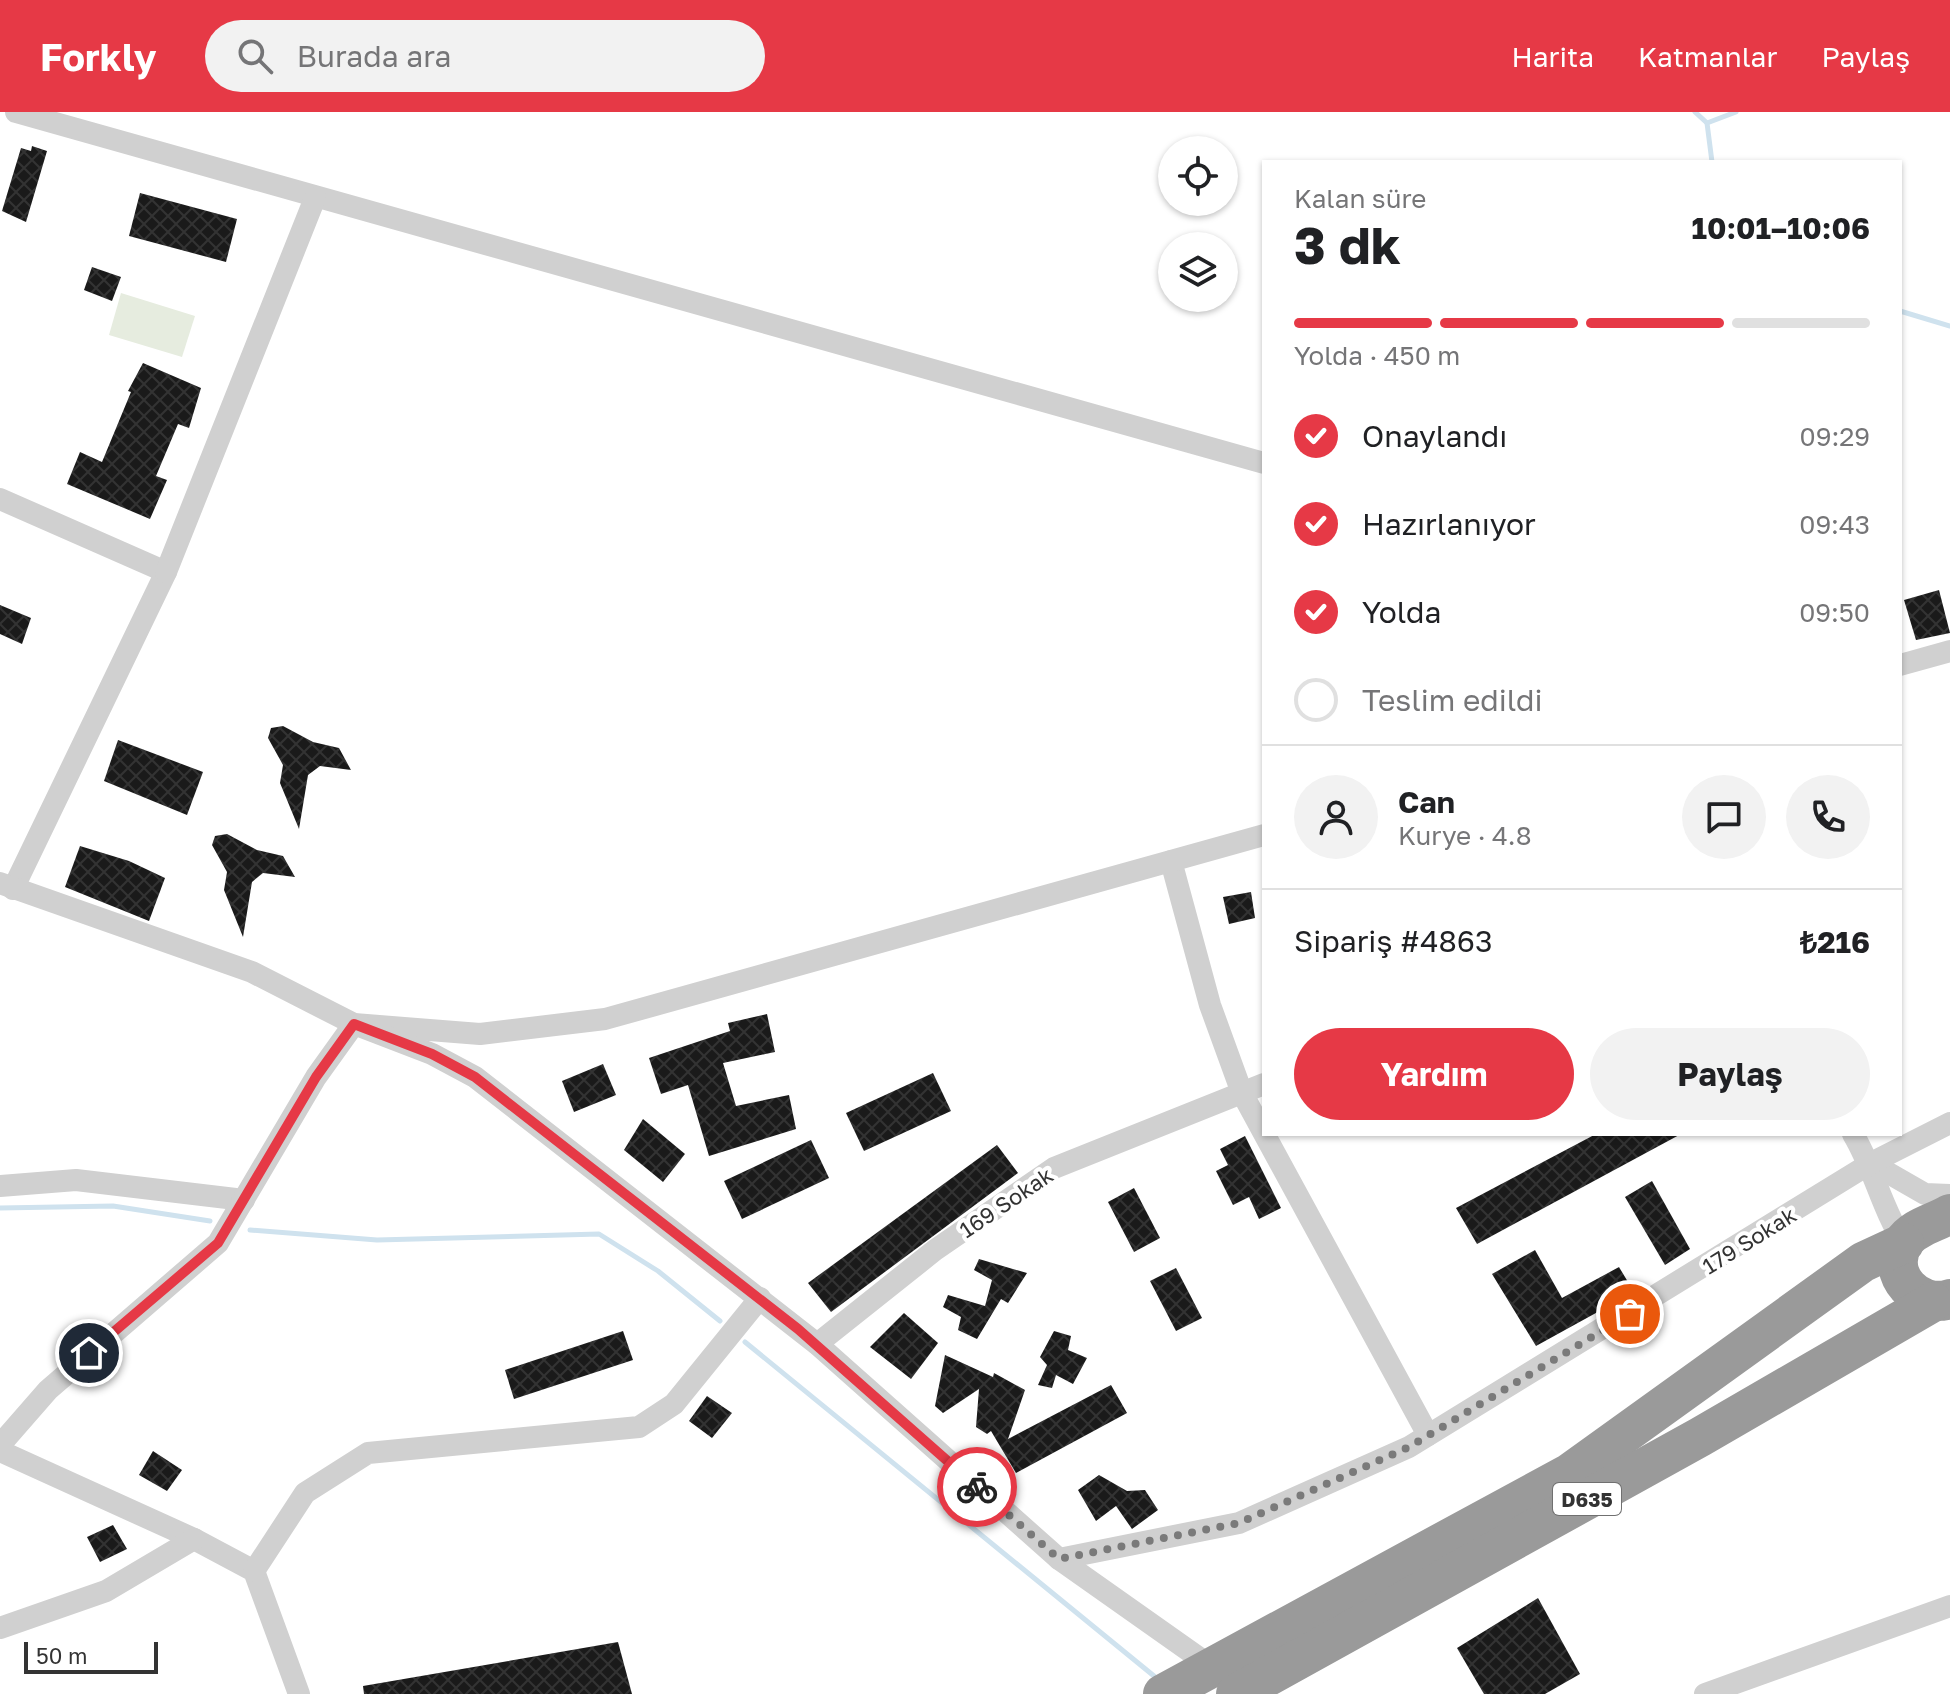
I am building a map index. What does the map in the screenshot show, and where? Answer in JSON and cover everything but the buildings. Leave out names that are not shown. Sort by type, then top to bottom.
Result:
[{"type":"highway","name":"D635","points":[[1232,1687],[1570,1473],[1863,1262],[1936,1216]]},
{"type":"highway","name":"D635","points":[[1936,1216],[1899,1255],[1902,1280],[1910,1291],[1942,1300]]},
{"type":"highway","name":"D635","points":[[1163,1694],[1232,1687],[1687,1444],[1942,1300]]},
{"type":"street","points":[[16,112],[1262,462]]},
{"type":"street","points":[[315,198],[166,572],[7,886],[252,972],[354,1024],[432,1054],[475,1077],[817,1344],[1059,1559],[1232,1687]]},
{"type":"street","points":[[0,499],[166,572]]},
{"type":"street","points":[[1902,664],[1950,651]]},
{"type":"street","points":[[354,1024],[480,1034],[605,1019],[1262,836]]},
{"type":"street","points":[[1171,861],[1210,1005],[1242,1093],[1262,1130]]},
{"type":"street","points":[[299,1694],[254,1571],[194,1539],[0,1448],[48,1390],[218,1243],[316,1077],[354,1024]]},
{"type":"street","name":"169 Sokak","points":[[817,1344],[935,1250],[1054,1168],[1262,1085]]},
{"type":"street","name":"179 Sokak","points":[[1059,1559],[1239,1523],[1428,1435],[1871,1163],[1950,1123]]},
{"type":"street","points":[[1265,1136],[1428,1435]]},
{"type":"street","points":[[1854,1136],[1871,1163],[1885,1208],[1881,1228],[1863,1262]]},
{"type":"street","points":[[1871,1163],[1936,1216]]},
{"type":"street","points":[[0,1186],[76,1180],[244,1200]]},
{"type":"street","points":[[1885,1208],[1936,1216]]},
{"type":"street","points":[[254,1571],[305,1493],[368,1453],[639,1427],[674,1404],[760,1298]]},
{"type":"street","points":[[0,1628],[106,1591],[194,1539]]},
{"type":"street","points":[[1705,1694],[1950,1606]]},
{"type":"shaded area","points":[[121,293],[195,316],[182,357],[109,335]]},
{"type":"waterway","points":[[1695,112],[1707,123],[1712,160]]},
{"type":"waterway","points":[[1707,123],[1736,112]]},
{"type":"waterway","points":[[1902,312],[1950,326]]},
{"type":"waterway","points":[[0,1208],[113,1206],[210,1221]]},
{"type":"waterway","points":[[250,1230],[377,1240],[599,1234],[658,1271],[720,1321]]},
{"type":"waterway","points":[[745,1342],[1154,1676]]},
{"type":"way so far","points":[[977,1487],[1059,1559],[1239,1523],[1409,1447],[1630,1314]]},
{"type":"route","points":[[89,1353],[218,1243],[316,1077],[354,1024],[432,1054],[475,1077],[817,1344],[977,1487]]}]
